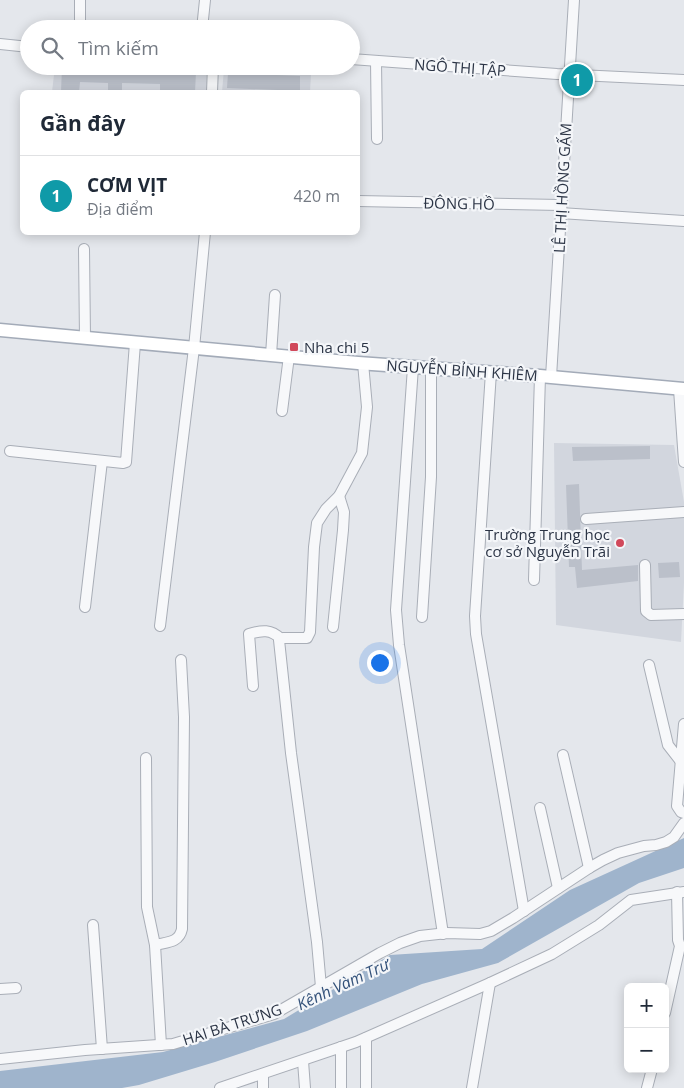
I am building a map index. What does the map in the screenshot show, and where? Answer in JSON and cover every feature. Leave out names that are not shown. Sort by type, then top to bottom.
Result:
[{"type":"main road","name":"NGUYỄN BỈNH KHIÊM","points":[[0,330],[363,363],[682,389]]},
{"type":"street","points":[[80,0],[80,20]]},
{"type":"street","points":[[203,20],[205,0]]},
{"type":"street","name":"LÊ THỊ HỒNG GẤM","points":[[534,580],[545,377],[560,209],[574,0]]},
{"type":"street","points":[[0,44],[20,46]]},
{"type":"street","name":"NGÔ THỊ TẬP","points":[[360,60],[684,80]]},
{"type":"street","points":[[376,61],[377,139]]},
{"type":"street","points":[[212,90],[213,75]]},
{"type":"street","name":"ĐÔNG HỒ","points":[[360,201],[560,209],[684,221]]},
{"type":"street","points":[[160,626],[194,348],[205,235]]},
{"type":"street","points":[[84,250],[85,338]]},
{"type":"street","points":[[271,355],[275,295]]},
{"type":"street","points":[[10,451],[123,463],[128,458],[136,343]]},
{"type":"street","points":[[282,411],[289,356]]},
{"type":"street","points":[[281,639],[306,638],[310,632],[317,523],[326,509],[339,496],[362,453],[367,408],[363,363]]},
{"type":"street","points":[[413,367],[396,610],[399,645],[442,934]]},
{"type":"street","points":[[422,617],[431,477],[431,368]]},
{"type":"street","points":[[491,372],[475,616],[476,634],[524,912]]},
{"type":"street","points":[[682,389],[684,459]]},
{"type":"street","points":[[85,608],[102,461]]},
{"type":"street","points":[[332,627],[344,512],[339,496]]},
{"type":"street","points":[[586,519],[684,512]]},
{"type":"street","points":[[645,564],[646,611],[651,615],[684,614]]},
{"type":"street","points":[[253,686],[249,634],[267,631],[275,632],[281,639]]},
{"type":"street","points":[[281,639],[279,640],[291,753],[309,878],[321,987]]},
{"type":"street","points":[[154,945],[176,940],[181,936],[182,929],[184,716],[181,660]]},
{"type":"street","points":[[650,665],[668,745],[682,763]]},
{"type":"street","points":[[684,724],[677,806],[684,813]]},
{"type":"street","points":[[563,755],[589,868]]},
{"type":"street","points":[[146,758],[147,907],[154,945],[161,1045]]},
{"type":"street","points":[[540,808],[558,888]]},
{"type":"street","name":"HAI BÀ TRƯNG","points":[[0,1058],[173,1044],[274,1014],[400,943],[420,936],[480,934],[490,931],[524,912],[589,868],[618,853],[644,846],[656,846],[666,842],[674,837],[684,822]]},
{"type":"street","points":[[220,1088],[304,1061],[366,1038],[490,983],[552,954],[599,924],[631,900],[680,892],[678,940],[682,946],[669,998]]},
{"type":"street","points":[[93,925],[102,1049]]},
{"type":"street","points":[[472,1088],[490,983]]},
{"type":"street","points":[[0,989],[16,988]]},
{"type":"street","points":[[366,1038],[366,1088]]},
{"type":"street","points":[[341,1047],[341,1088]]},
{"type":"street","points":[[304,1061],[305,1088]]},
{"type":"street","points":[[647,1088],[651,1073]]},
{"type":"street","points":[[263,1074],[264,1088]]},
{"type":"shaded area","points":[[54,75],[207,75],[206,90],[52,90]]},
{"type":"shaded area","points":[[223,75],[311,75],[310,90],[222,90]]},
{"type":"shaded area","name":"Trường Trung học cơ sở Nguyễn Trãi","points":[[554,443],[674,445],[684,502],[684,583],[681,642],[556,625]]},
{"type":"water","name":"Kênh Vàm Trư","points":[[684,838],[684,868],[639,883],[498,963],[422,984],[307,1031],[139,1085],[122,1088],[0,1088],[0,1071],[163,1052],[284,1019],[390,955],[482,949],[570,890]]},
{"type":"building","points":[[62,75],[196,75],[195,90],[160,90],[160,84],[122,83],[122,90],[108,90],[108,83],[80,82],[79,90],[61,90]]},
{"type":"building","points":[[228,75],[300,76],[300,90],[227,88]]},
{"type":"building","points":[[650,446],[650,459],[573,461],[572,447]]},
{"type":"building","points":[[579,484],[582,570],[638,565],[638,581],[577,588],[575,567],[569,567],[566,485]]},
{"type":"building","points":[[679,562],[680,577],[659,578],[658,563]]},
{"type":"place","name":"CƠM VỊT","points":[[577,80]]},
{"type":"place","name":"Nha chi 5","points":[[294,347]]},
{"type":"place","name":"Trường Trung học cơ sở Nguyễn Trãi","points":[[620,543]]}]
